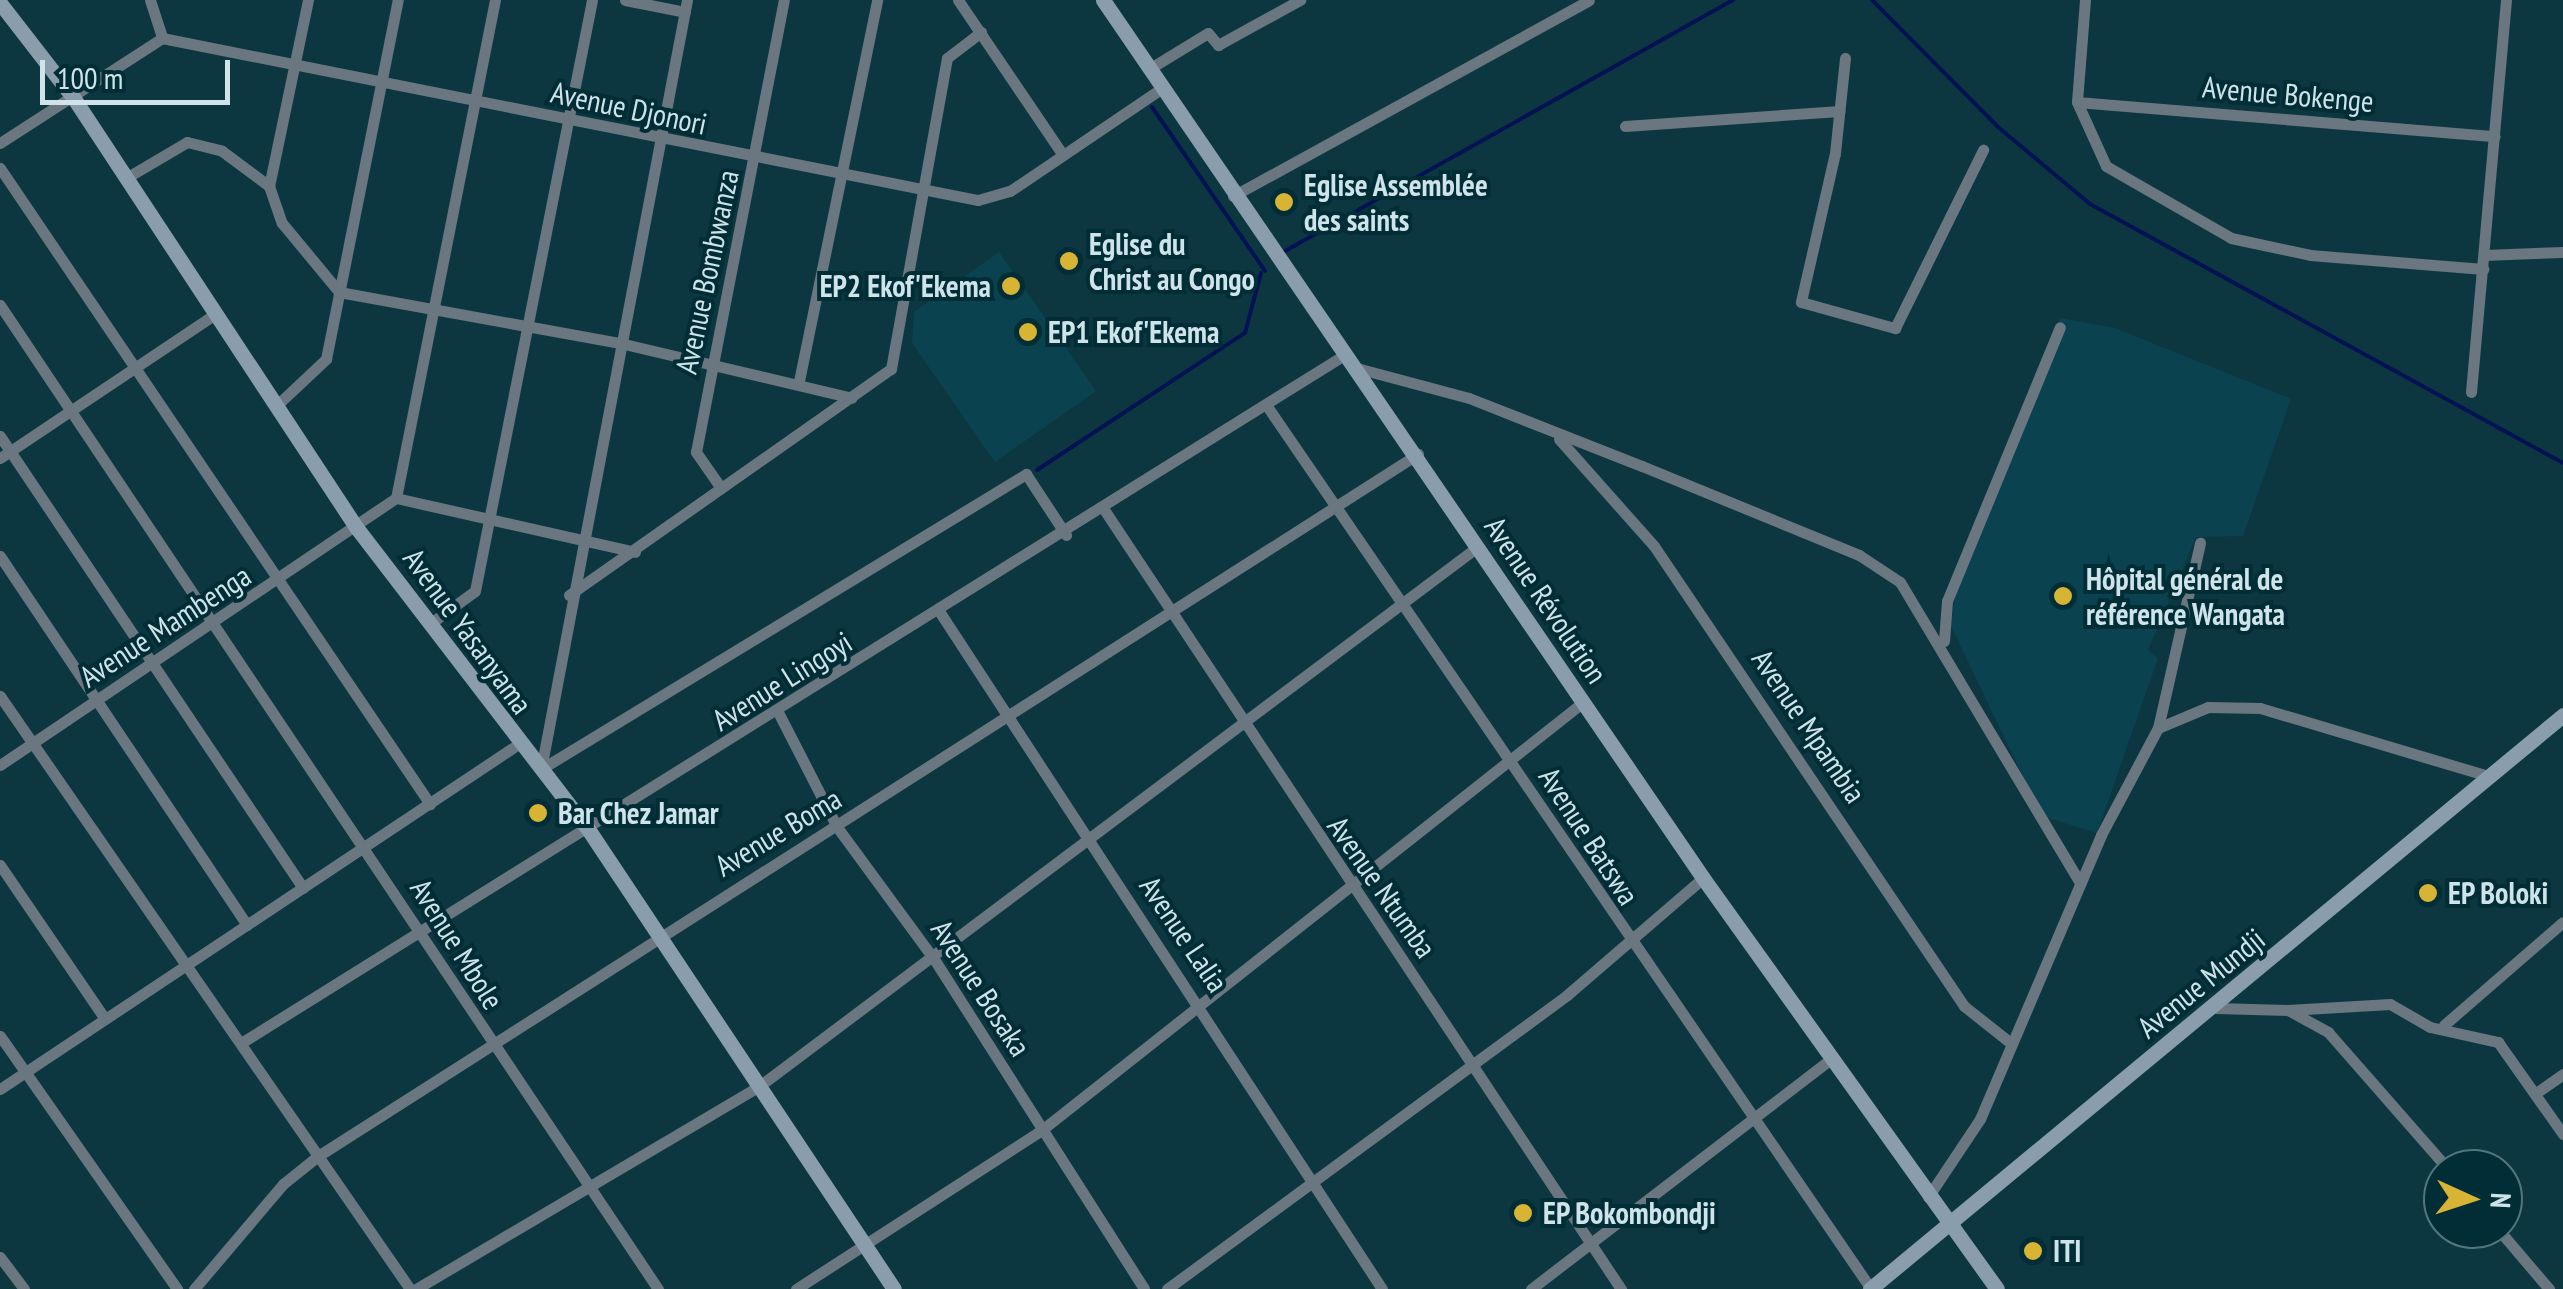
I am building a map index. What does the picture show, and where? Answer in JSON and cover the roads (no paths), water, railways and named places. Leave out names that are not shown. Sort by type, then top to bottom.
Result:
[{"type":"street","points":[[0,143],[162,38],[150,0]]},
{"type":"street","points":[[308,0],[269,186],[282,223],[339,292],[713,362],[799,380],[852,398]]},
{"type":"street","points":[[276,406],[326,359],[398,0]]},
{"type":"street","points":[[495,0],[396,498],[635,552]]},
{"type":"street","points":[[432,624],[475,591],[524,325],[592,0]]},
{"type":"street","points":[[541,768],[568,596],[663,140],[686,6],[625,0]]},
{"type":"street","name":"Avenue Bombwanza","points":[[721,488],[696,452],[784,0]]},
{"type":"street","points":[[799,380],[877,0]]},
{"type":"street","points":[[958,0],[1062,155]]},
{"type":"street","name":"Avenue Révolution","points":[[1104,0],[1232,196],[1418,454],[1476,548],[1703,878],[1947,1228],[1997,1289]]},
{"type":"street","points":[[1150,69],[1208,32],[1218,46],[1300,0]]},
{"type":"street","points":[[1232,196],[1589,0]]},
{"type":"street","points":[[2085,0],[2077,102],[2106,166],[2231,238],[2310,255],[2483,269]]},
{"type":"street","points":[[2471,392],[2506,0]]},
{"type":"street","name":"Avenue Yasanyama","points":[[0,4],[73,97],[356,526],[432,624],[517,745],[541,768],[588,830],[762,1084],[894,1289]]},
{"type":"street","points":[[568,596],[852,398],[899,355],[947,58],[981,32]]},
{"type":"street","name":"Avenue Djonori","points":[[162,38],[926,196],[978,200],[1010,191],[1162,88]]},
{"type":"street","points":[[1845,58],[1839,111],[1800,299],[1895,328],[1984,150]]},
{"type":"street","name":"Avenue Bokenge","points":[[2077,102],[2496,136]]},
{"type":"street","points":[[1624,126],[1839,111]]},
{"type":"street","points":[[126,178],[187,142],[222,150],[269,186]]},
{"type":"street","points":[[0,168],[430,804]]},
{"type":"street","points":[[2484,255],[2563,252]]},
{"type":"street","name":"Avenue Mbole","points":[[0,304],[366,847],[489,1042],[658,1289]]},
{"type":"street","points":[[5,455],[217,313]]},
{"type":"street","points":[[1944,641],[1946,602],[2060,327]]},
{"type":"street","points":[[1349,361],[1469,398],[1558,438],[1858,554],[1900,582],[1944,641],[2080,883]]},
{"type":"street","name":"Avenue Lingoyi","points":[[241,1043],[1349,361]]},
{"type":"street","name":"Avenue Batswa","points":[[1269,408],[1399,606],[1871,1289]]},
{"type":"street","points":[[0,436],[5,455],[303,888]]},
{"type":"street","name":"Avenue Mpambia","points":[[1558,438],[1664,560],[1964,1006],[2012,1044]]},
{"type":"street","name":"Avenue Boma","points":[[194,1289],[282,1184],[318,1156],[657,934],[1007,722],[1418,454]]},
{"type":"street","points":[[541,768],[1026,474],[1066,535]]},
{"type":"street","name":"Avenue Mambenga","points":[[0,765],[216,624],[396,498]]},
{"type":"street","name":"Avenue Ntumba","points":[[1105,511],[1245,722],[1351,892],[1478,1062],[1589,1244],[1621,1289]]},
{"type":"street","points":[[1928,1197],[1980,1119],[2080,883],[2158,728],[2200,543]]},
{"type":"street","points":[[0,696],[413,1289],[762,1084],[934,959],[1476,548]]},
{"type":"street","points":[[0,556],[247,926]]},
{"type":"street","name":"Avenue Lalia","points":[[938,611],[1007,722],[1202,1006],[1313,1187],[1382,1289]]},
{"type":"street","points":[[796,1289],[866,1248],[1043,1130],[1351,892],[1508,759],[1582,703]]},
{"type":"street","points":[[2158,728],[2208,707],[2260,708],[2491,777]]},
{"type":"street","name":"Avenue Bosaka","points":[[779,714],[837,827],[934,959],[1144,1289]]},
{"type":"street","name":"Avenue Mundji","points":[[1871,1289],[2561,721]]},
{"type":"street","points":[[0,1089],[103,1016],[247,926],[517,745]]},
{"type":"street","points":[[0,865],[103,1016]]},
{"type":"street","points":[[1167,1289],[1313,1187],[1478,1062],[1625,936],[1703,878]]},
{"type":"street","points":[[2444,1025],[2563,922]]},
{"type":"street","points":[[2216,1008],[2288,1010],[2390,1004],[2430,1027],[2444,1025],[2508,1048],[2563,1134]]},
{"type":"street","points":[[2288,1010],[2345,1044],[2432,1149]]},
{"type":"street","points":[[0,1036],[177,1289]]},
{"type":"street","points":[[1531,1289],[1749,1117],[1832,1058]]},
{"type":"street","points":[[2536,1092],[2563,1074]]},
{"type":"street","points":[[2515,1249],[2549,1289]]},
{"type":"street","points":[[0,1256],[24,1289]]},
{"type":"waterway","points":[[1285,251],[1733,0]]},
{"type":"waterway","points":[[1872,0],[1998,127],[2090,204],[2563,463]]},
{"type":"waterway","points":[[1152,107],[1265,271]]},
{"type":"waterway","points":[[1037,470],[1245,333],[1261,273]]},
{"type":"place","name":"Eglise Assemblée des saints","points":[[1284,202]]},
{"type":"place","name":"Eglise du Christ au Congo","points":[[1069,261]]},
{"type":"place","name":"EP2 Ekof'Ekema","points":[[1011,286]]},
{"type":"place","name":"EP1 Ekof'Ekema","points":[[1028,332]]},
{"type":"place","name":"Hôpital général de référence Wangata","points":[[2063,596]]},
{"type":"place","name":"Bar Chez Jamar","points":[[538,813]]},
{"type":"place","name":"EP Boloki","points":[[2428,893]]},
{"type":"place","name":"EP Bokombondji","points":[[1523,1213]]},
{"type":"place","name":"ITI","points":[[2033,1251]]}]
